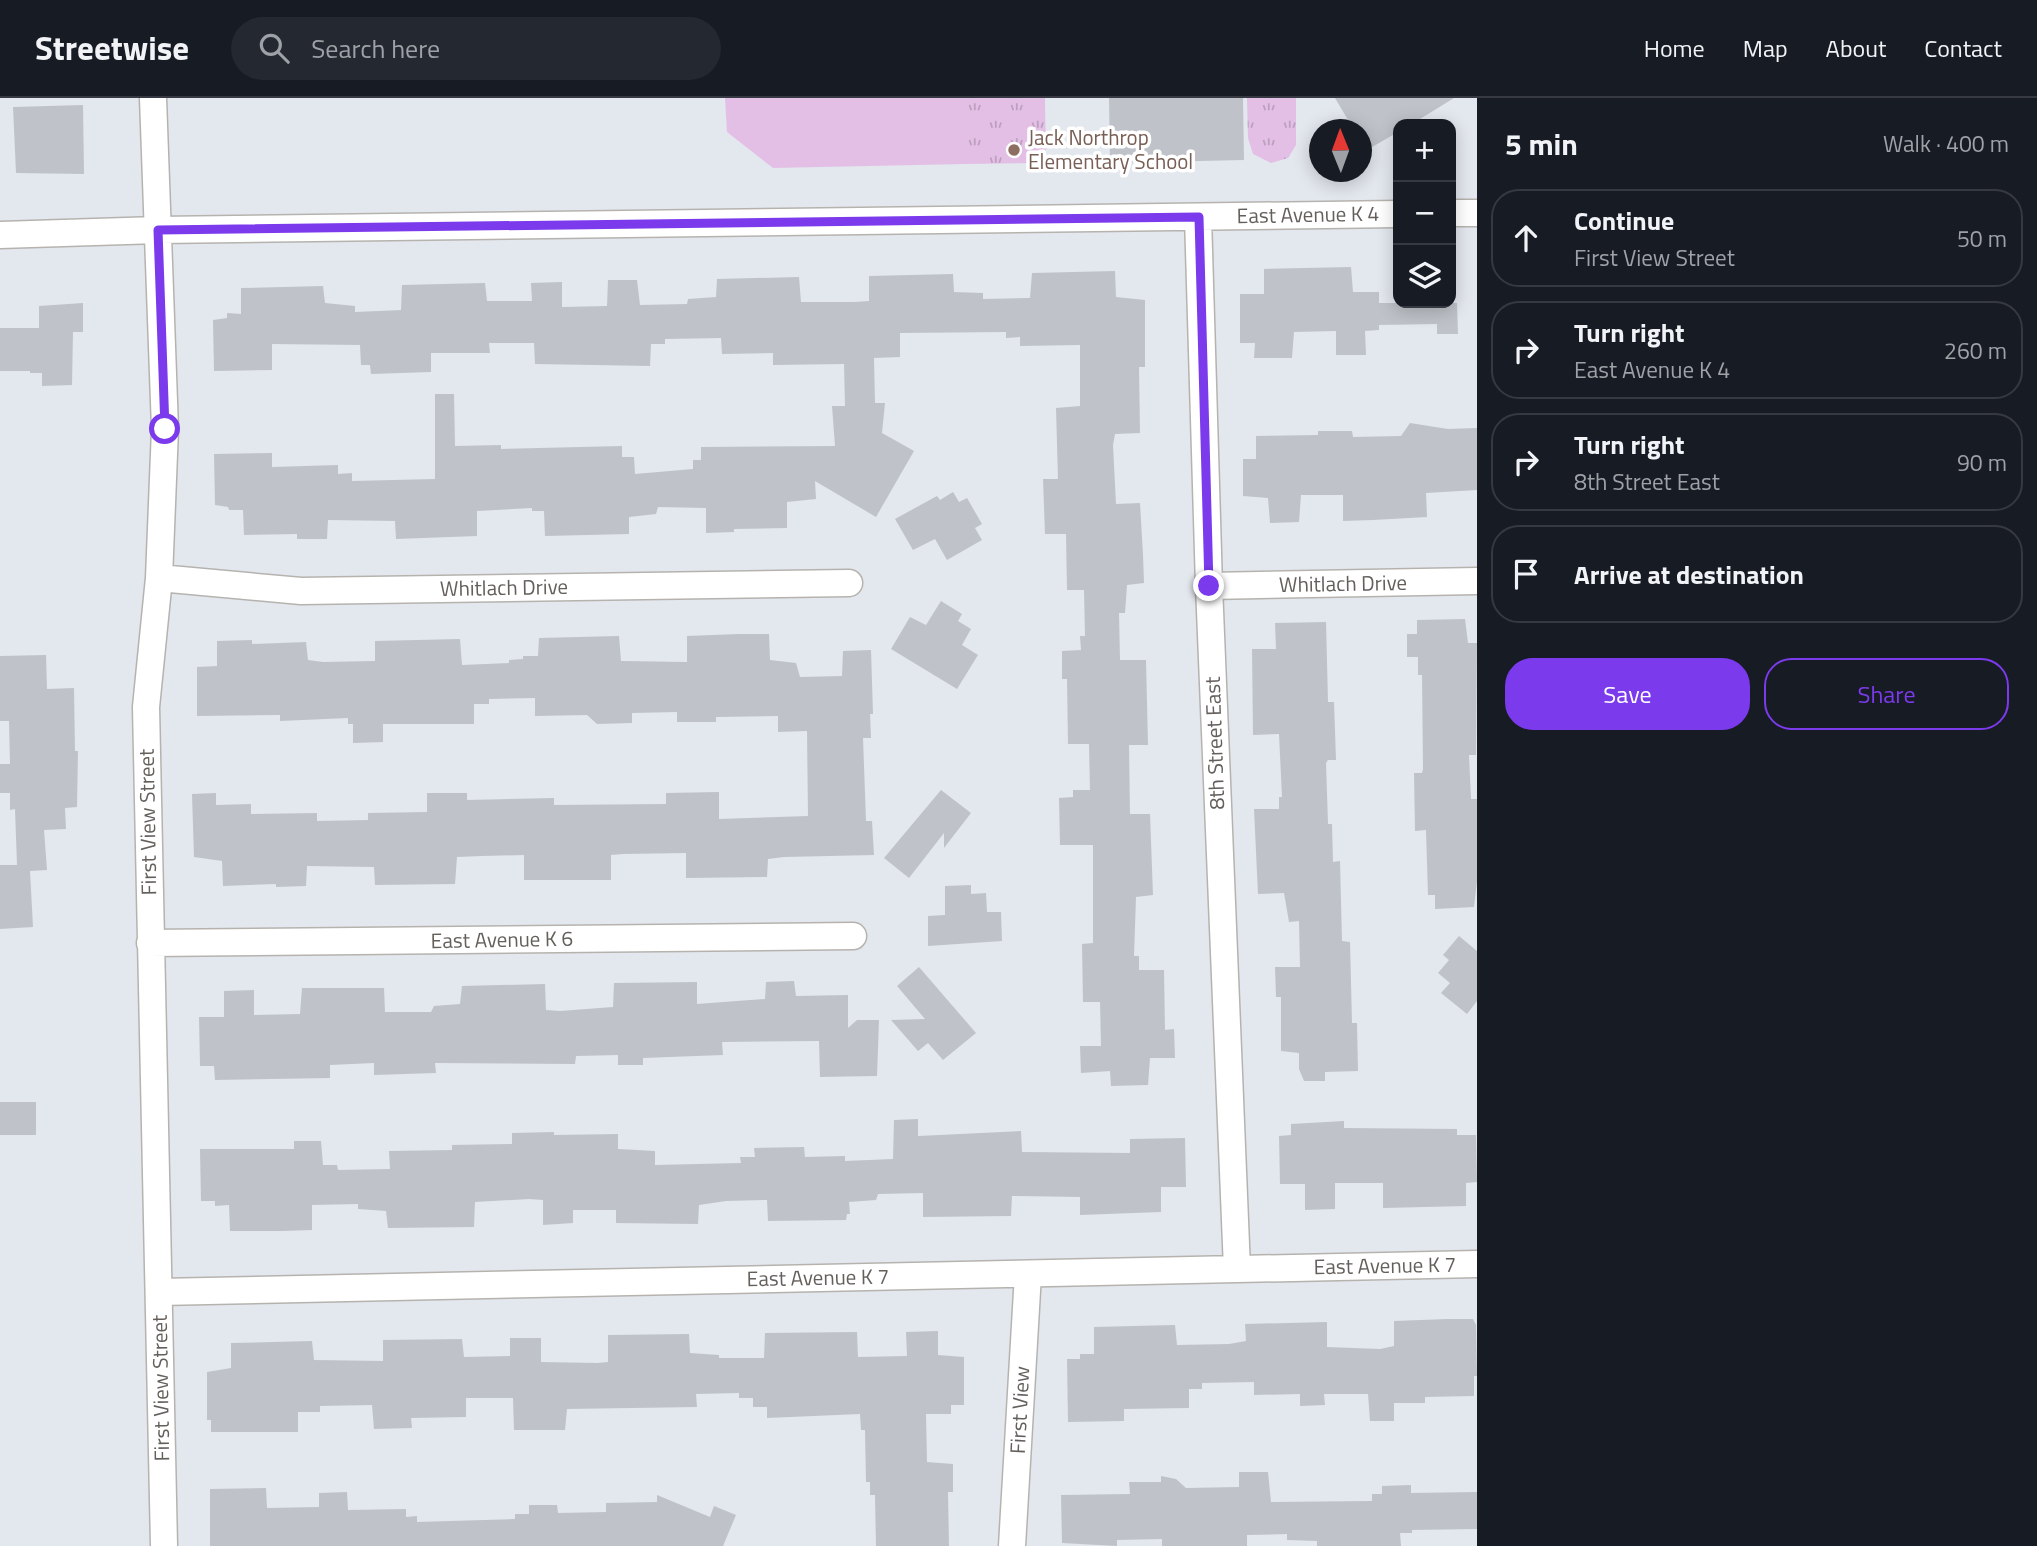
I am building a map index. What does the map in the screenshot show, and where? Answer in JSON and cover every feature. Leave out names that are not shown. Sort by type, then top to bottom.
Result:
[{"type":"street","name":"First View Street","points":[[153,98],[165,429],[159,578],[146,707],[164,1546]]},
{"type":"street","points":[[1456,213],[1477,213]]},
{"type":"street","name":"East Avenue K 4","points":[[0,235],[158,230],[1393,214]]},
{"type":"street","name":"8th Street East","points":[[1199,217],[1209,586],[1237,1269]]},
{"type":"street","name":"Whitlach Drive","points":[[159,578],[301,592],[849,583]]},
{"type":"street","name":"Whitlach Drive","points":[[1209,586],[1477,581]]},
{"type":"street","name":"East Avenue K 6","points":[[150,943],[853,936]]},
{"type":"street","name":"East Avenue K 7","points":[[159,1292],[1477,1264]]},
{"type":"street","name":"First View","points":[[1013,1546],[1028,1274]]},
{"type":"green space","points":[[725,98],[964,98],[964,164],[773,168],[727,132]]},
{"type":"green space","points":[[964,98],[1045,98],[1046,163],[964,164]]},
{"type":"green space","points":[[1247,98],[1296,98],[1296,145],[1288,158],[1271,163],[1253,154],[1248,138]]},
{"type":"building","points":[[1109,98],[1243,98],[1244,160],[1110,163]]},
{"type":"building","points":[[1335,98],[1454,98],[1420,119],[1393,119],[1393,135],[1372,147],[1372,119],[1347,119]]},
{"type":"building","points":[[83,105],[84,174],[16,173],[13,107]]},
{"type":"building","points":[[1351,267],[1353,292],[1379,292],[1379,303],[1393,303],[1393,308],[1456,308],[1457,303],[1458,334],[1437,334],[1437,324],[1379,325],[1379,330],[1365,331],[1366,355],[1336,355],[1336,331],[1294,332],[1292,358],[1254,358],[1255,343],[1240,343],[1240,294],[1264,294],[1264,269]]},
{"type":"building","points":[[1115,271],[1116,297],[1145,300],[1145,367],[1139,367],[1140,433],[1115,434],[1113,445],[1116,504],[1140,503],[1143,555],[1144,583],[1127,585],[1125,613],[1119,613],[1120,660],[1146,660],[1148,745],[1129,745],[1130,814],[1150,814],[1153,895],[1136,897],[1134,956],[1139,956],[1139,970],[1164,970],[1165,1030],[1174,1029],[1175,1058],[1150,1058],[1148,1085],[1111,1086],[1110,1071],[1081,1073],[1080,1046],[1101,1046],[1100,1002],[1083,1002],[1082,944],[1093,943],[1093,845],[1060,845],[1059,798],[1073,797],[1073,790],[1090,790],[1089,744],[1068,744],[1067,679],[1062,679],[1062,651],[1081,650],[1080,636],[1085,636],[1084,590],[1067,590],[1066,534],[1045,534],[1043,479],[1058,479],[1056,408],[1080,406],[1080,345],[1020,346],[1020,337],[1006,338],[1006,332],[900,333],[900,357],[874,358],[875,403],[885,403],[882,433],[914,451],[876,517],[815,481],[816,499],[787,502],[787,528],[734,529],[734,532],[706,533],[706,508],[658,507],[656,514],[629,517],[629,534],[545,536],[544,511],[532,511],[532,508],[477,511],[477,536],[396,539],[395,521],[328,520],[327,539],[297,539],[297,534],[244,535],[243,510],[229,510],[228,507],[215,505],[214,454],[272,453],[272,467],[338,465],[338,474],[352,473],[352,481],[435,479],[435,394],[454,394],[455,446],[501,445],[501,449],[622,446],[622,457],[634,457],[635,474],[693,469],[693,460],[701,460],[701,447],[835,446],[832,406],[845,406],[844,364],[773,365],[773,353],[722,354],[721,338],[665,339],[665,344],[651,344],[650,366],[535,364],[534,343],[489,343],[490,353],[431,353],[431,372],[371,374],[370,365],[361,365],[360,345],[272,344],[272,370],[214,371],[213,320],[227,318],[227,313],[241,314],[241,288],[323,286],[325,303],[355,306],[355,312],[401,310],[402,285],[485,283],[487,301],[532,301],[531,283],[562,282],[562,307],[607,306],[608,280],[637,280],[640,305],[687,304],[688,299],[716,297],[717,279],[799,277],[801,302],[855,302],[869,301],[869,276],[953,274],[954,292],[983,293],[983,299],[1030,298],[1032,273]]},
{"type":"building","points":[[83,303],[83,332],[73,332],[72,385],[42,386],[42,373],[0,371],[0,328],[39,328],[39,306]]},
{"type":"building","points":[[1410,423],[1448,429],[1477,428],[1477,490],[1426,493],[1427,517],[1343,521],[1343,495],[1301,495],[1299,522],[1270,523],[1268,498],[1243,496],[1243,459],[1256,459],[1256,436],[1318,435],[1318,431],[1352,431],[1353,437],[1401,436]]},
{"type":"building","points":[[953,492],[959,502],[967,498],[982,524],[975,528],[982,540],[947,560],[935,539],[913,550],[895,519],[937,496],[940,500]]},
{"type":"building","points":[[941,601],[962,614],[958,621],[971,629],[962,645],[978,655],[957,689],[891,649],[910,617],[926,625]]},
{"type":"building","points":[[1465,619],[1468,643],[1477,643],[1476,755],[1469,755],[1471,799],[1477,799],[1477,881],[1474,907],[1435,909],[1435,895],[1428,895],[1426,830],[1415,831],[1414,773],[1422,773],[1423,769],[1422,675],[1418,675],[1418,657],[1407,657],[1407,634],[1417,634],[1417,620]]},
{"type":"building","points":[[1326,622],[1328,702],[1334,702],[1336,760],[1328,760],[1326,763],[1328,824],[1332,824],[1333,862],[1340,861],[1342,941],[1350,942],[1352,1023],[1357,1023],[1358,1071],[1325,1072],[1325,1081],[1304,1081],[1299,1069],[1299,1053],[1281,1051],[1281,997],[1276,997],[1275,967],[1300,967],[1299,921],[1289,922],[1284,893],[1258,894],[1254,809],[1279,809],[1279,797],[1282,797],[1279,734],[1253,735],[1252,649],[1276,649],[1275,623]]},
{"type":"building","points":[[769,634],[770,660],[796,663],[800,677],[842,676],[843,651],[871,650],[871,738],[863,738],[866,821],[872,821],[874,855],[784,857],[768,859],[767,877],[686,878],[686,853],[611,855],[611,880],[524,880],[524,855],[457,857],[455,884],[375,885],[374,867],[307,866],[306,886],[276,887],[276,884],[223,886],[222,861],[194,857],[192,794],[216,793],[216,805],[251,804],[251,814],[317,813],[317,821],[368,820],[368,813],[427,812],[427,793],[467,793],[467,800],[554,798],[554,805],[666,804],[666,793],[719,792],[719,819],[808,816],[807,731],[778,732],[778,716],[716,717],[716,722],[677,722],[677,712],[632,713],[632,723],[597,724],[587,715],[535,716],[535,698],[489,699],[489,704],[474,704],[474,724],[383,724],[383,742],[353,743],[353,724],[348,724],[348,718],[280,721],[280,715],[197,716],[197,667],[217,666],[217,641],[252,640],[252,644],[306,642],[308,660],[323,662],[375,661],[375,641],[460,639],[462,665],[509,663],[509,660],[523,659],[523,656],[538,656],[539,638],[619,636],[621,661],[687,662],[687,636]]},
{"type":"building","points":[[46,655],[47,689],[74,688],[75,751],[78,751],[77,807],[65,808],[66,829],[44,830],[47,870],[30,871],[33,927],[0,929],[0,865],[17,865],[15,809],[10,810],[10,793],[0,793],[0,764],[10,764],[9,721],[0,721],[0,656]]},
{"type":"building","points":[[941,790],[971,813],[944,848],[944,833],[909,878],[884,858]]},
{"type":"building","points":[[971,885],[971,894],[986,893],[987,912],[1001,912],[1002,941],[928,946],[928,916],[945,915],[945,886]]},
{"type":"building","points":[[1459,936],[1477,951],[1477,1001],[1467,1014],[1441,993],[1450,983],[1438,973],[1449,960],[1443,955]]},
{"type":"building","points":[[919,967],[976,1033],[943,1060],[928,1043],[918,1051],[891,1020],[925,1019],[897,986]]},
{"type":"building","points":[[794,981],[796,996],[848,995],[848,1028],[857,1020],[879,1020],[877,1076],[820,1077],[819,1041],[722,1042],[723,1055],[643,1058],[643,1065],[618,1065],[618,1055],[576,1056],[575,1064],[435,1063],[436,1073],[374,1075],[374,1063],[330,1065],[330,1078],[215,1080],[214,1066],[200,1066],[199,1017],[224,1017],[224,991],[254,990],[254,1015],[300,1014],[302,988],[384,988],[385,1012],[431,1012],[434,1006],[460,1004],[462,986],[545,984],[546,1010],[560,1011],[613,1007],[614,983],[697,982],[697,1004],[765,999],[766,982]]},
{"type":"building","points":[[0,1102],[36,1102],[36,1135],[0,1135]]},
{"type":"building","points":[[918,1119],[918,1136],[1021,1131],[1022,1152],[1130,1153],[1130,1139],[1185,1138],[1186,1187],[1161,1187],[1161,1212],[1080,1215],[1080,1197],[1012,1196],[1011,1216],[923,1217],[923,1193],[878,1194],[876,1200],[849,1202],[850,1214],[847,1214],[846,1220],[768,1221],[767,1200],[726,1201],[699,1205],[698,1224],[616,1223],[616,1210],[573,1210],[573,1223],[543,1225],[543,1200],[529,1199],[475,1202],[474,1227],[388,1228],[386,1211],[358,1209],[358,1204],[312,1205],[312,1230],[283,1231],[230,1231],[229,1205],[215,1206],[215,1201],[201,1201],[200,1149],[294,1149],[294,1141],[321,1141],[323,1165],[337,1165],[338,1170],[390,1169],[389,1151],[452,1150],[452,1145],[512,1144],[512,1133],[554,1132],[554,1135],[618,1134],[618,1149],[655,1151],[655,1165],[741,1163],[740,1157],[755,1157],[754,1148],[804,1147],[805,1157],[845,1156],[845,1161],[893,1159],[894,1120]]},
{"type":"building","points":[[1344,1121],[1344,1128],[1457,1129],[1457,1135],[1476,1135],[1477,1182],[1466,1183],[1466,1206],[1383,1208],[1383,1183],[1335,1183],[1335,1209],[1305,1210],[1305,1184],[1280,1184],[1279,1136],[1291,1135],[1291,1124]]},
{"type":"building","points":[[1473,1319],[1476,1325],[1477,1376],[1474,1376],[1474,1396],[1425,1397],[1425,1403],[1394,1403],[1394,1421],[1370,1421],[1368,1394],[1324,1394],[1325,1405],[1300,1406],[1300,1394],[1254,1395],[1254,1382],[1202,1383],[1202,1389],[1189,1389],[1189,1408],[1124,1409],[1124,1421],[1068,1422],[1067,1359],[1080,1359],[1080,1354],[1094,1354],[1094,1327],[1175,1325],[1177,1345],[1229,1344],[1246,1341],[1245,1324],[1327,1322],[1327,1347],[1380,1349],[1394,1346],[1394,1321]]},
{"type":"building","points":[[938,1331],[938,1355],[964,1357],[964,1405],[951,1405],[951,1414],[926,1414],[927,1462],[953,1464],[953,1492],[948,1492],[949,1546],[876,1546],[875,1495],[870,1495],[870,1482],[866,1482],[865,1430],[861,1430],[860,1414],[767,1418],[767,1407],[753,1407],[753,1398],[739,1398],[739,1393],[696,1394],[697,1407],[567,1409],[565,1430],[514,1430],[513,1398],[466,1398],[466,1417],[411,1418],[412,1428],[374,1429],[372,1405],[320,1406],[320,1412],[298,1412],[298,1432],[211,1432],[211,1420],[207,1420],[207,1372],[231,1368],[231,1343],[312,1341],[314,1360],[383,1361],[383,1340],[462,1339],[464,1357],[510,1356],[510,1338],[541,1338],[541,1362],[597,1363],[608,1362],[608,1335],[689,1334],[690,1353],[719,1355],[719,1358],[764,1358],[765,1333],[857,1332],[858,1357],[907,1356],[906,1332]]},
{"type":"building","points":[[1239,1472],[1268,1472],[1271,1502],[1372,1501],[1372,1494],[1382,1494],[1382,1486],[1411,1485],[1411,1493],[1477,1492],[1477,1529],[1412,1530],[1412,1533],[1400,1533],[1401,1546],[1317,1546],[1317,1541],[1287,1540],[1287,1534],[1247,1535],[1247,1546],[1162,1546],[1162,1539],[1117,1540],[1117,1546],[1062,1543],[1061,1495],[1130,1494],[1129,1482],[1161,1482],[1161,1476],[1176,1479],[1186,1488],[1239,1487]]},
{"type":"building","points":[[266,1488],[267,1508],[319,1507],[319,1493],[347,1492],[348,1510],[406,1509],[406,1517],[417,1516],[417,1522],[515,1519],[515,1514],[529,1514],[529,1505],[557,1505],[558,1513],[606,1512],[606,1503],[657,1502],[657,1495],[710,1517],[714,1506],[736,1515],[723,1546],[210,1546],[210,1489]]},
{"type":"place","name":"Jack Northrop Elementary School","points":[[1014,150]]},
{"type":"route","points":[[165,429],[158,230],[1199,217],[1209,586]]}]
